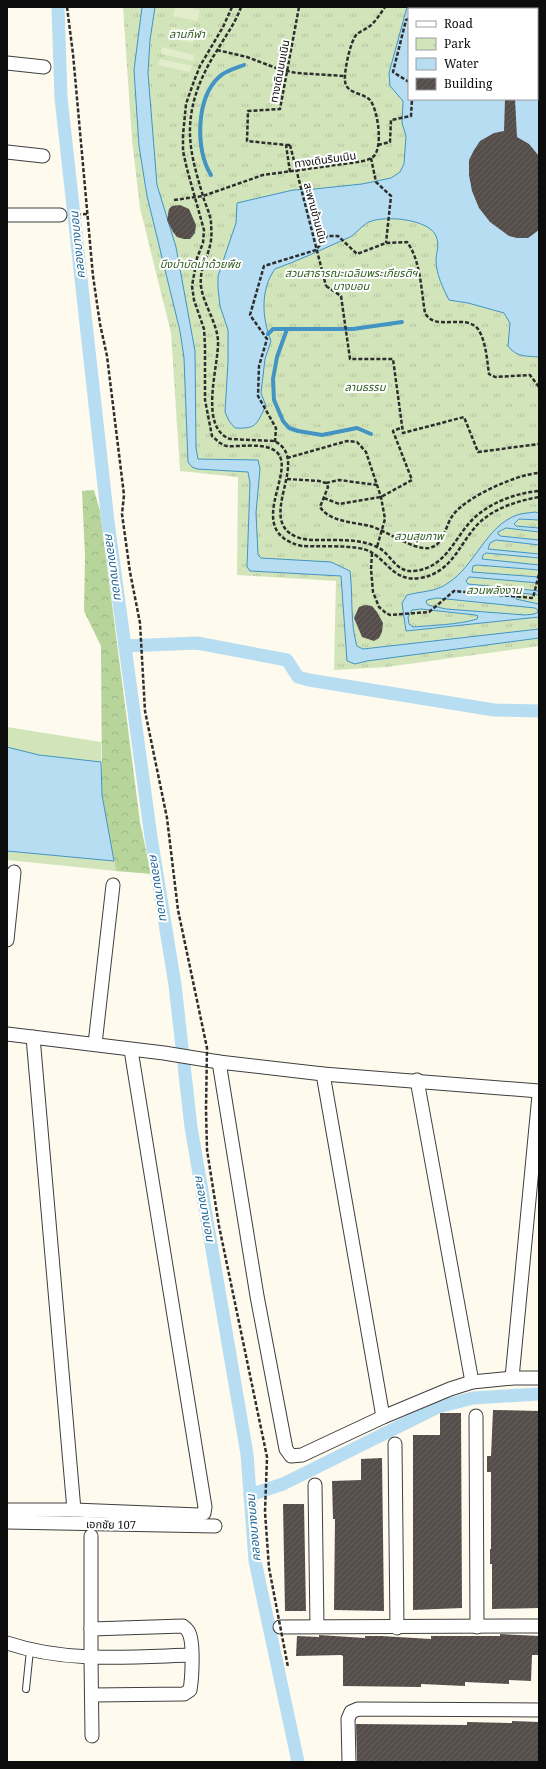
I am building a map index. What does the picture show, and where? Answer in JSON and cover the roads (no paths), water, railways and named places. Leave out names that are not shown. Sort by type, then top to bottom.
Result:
[{"type":"street","points":[[7,63],[44,67]]},
{"type":"street","points":[[7,152],[43,156]]},
{"type":"street","points":[[7,215],[60,215]]},
{"type":"street","points":[[7,940],[14,872]]},
{"type":"street","points":[[95,1044],[113,885]]},
{"type":"street","points":[[7,1034],[323,1074],[417,1080],[539,1091]]},
{"type":"street","points":[[33,1037],[74,1510]]},
{"type":"street","points":[[7,1510],[74,1510],[198,1515],[204,1513],[205,1508],[131,1050]]},
{"type":"street","points":[[211,1061],[286,1449],[291,1456],[302,1455],[383,1417],[450,1389],[472,1382],[512,1378],[539,1378]]},
{"type":"street","points":[[323,1074],[383,1417]]},
{"type":"street","points":[[417,1080],[472,1382]]},
{"type":"street","points":[[512,1378],[539,1095]]},
{"type":"street","points":[[476,1416],[478,1627]]},
{"type":"street","points":[[395,1444],[397,1628]]},
{"type":"street","points":[[315,1485],[317,1626]]},
{"type":"street","name":"เอกชัย 107","points":[[7,1522],[215,1526]]},
{"type":"street","points":[[91,1536],[92,1736]]},
{"type":"street","points":[[91,1629],[183,1626],[190,1634],[192,1681],[190,1690],[184,1694],[92,1695]]},
{"type":"street","points":[[280,1628],[317,1626],[397,1628],[539,1626]]},
{"type":"street","points":[[7,1643],[30,1650],[91,1658],[191,1655]]},
{"type":"street","points":[[349,1762],[348,1719],[351,1712],[358,1709],[539,1710]]},
{"type":"lane","points":[[26,1689],[30,1650]]},
{"type":"water","points":[[142,7],[155,7],[150,40],[148,73],[157,185],[176,247],[195,351],[196,448],[198,459],[258,460],[260,469],[256,513],[258,555],[261,558],[331,562],[350,571],[353,629],[357,646],[363,649],[539,629],[539,638],[367,661],[355,664],[347,661],[341,576],[250,571],[247,567],[250,483],[248,472],[197,469],[192,467],[188,462],[184,358],[180,331],[147,196],[139,146],[134,70]]},
{"type":"water","points":[[407,7],[505,7],[408,8],[408,100],[538,100],[538,96],[539,357],[518,354],[511,350],[508,346],[510,323],[504,313],[468,303],[449,300],[442,286],[437,270],[436,260],[438,243],[432,230],[416,222],[406,220],[376,220],[366,223],[350,237],[275,269],[267,286],[264,304],[264,314],[271,341],[265,359],[261,393],[266,406],[255,424],[248,428],[235,428],[229,421],[225,412],[228,330],[220,306],[218,276],[236,223],[237,203],[293,190],[362,184],[391,178],[400,172],[404,164],[406,136],[402,123],[403,101],[390,86],[389,73]]},
{"type":"water","points":[[524,513],[539,513],[539,520],[519,519],[514,524],[516,526],[539,528],[539,532],[506,528],[498,532],[498,534],[500,536],[539,540],[539,545],[496,540],[490,543],[488,549],[539,554],[539,558],[486,553],[483,555],[482,559],[539,565],[539,570],[477,565],[473,566],[472,572],[539,577],[539,583],[469,577],[466,581],[468,584],[539,591],[539,595],[521,593],[517,595],[516,599],[539,604],[539,617],[406,631],[402,603],[407,595],[434,590],[448,583],[466,567],[489,537],[506,520]],"holes":[[[437,598],[535,608],[538,612],[525,615],[446,609],[428,605],[426,602],[427,600]],[[421,609],[475,615],[478,616],[477,619],[462,622],[413,627],[409,624],[408,617],[412,610]]]},
{"type":"water","points":[[7,747],[39,755],[101,762],[102,795],[114,861],[7,851]]},
{"type":"waterway","name":"คลองบางบอน","points":[[58,7],[61,98],[108,522],[151,837],[175,985],[191,1127],[247,1454],[255,1561],[298,1762]]},
{"type":"waterway","points":[[211,175],[202,152],[200,139],[202,111],[211,86],[219,77],[244,65]]},
{"type":"waterway","points":[[268,334],[273,329],[353,329],[402,322]]},
{"type":"waterway","points":[[287,329],[277,357],[273,379],[274,400],[283,421],[289,428],[322,435],[357,428],[371,434]]},
{"type":"waterway","points":[[125,646],[197,643],[287,660],[298,677],[309,680],[494,710],[539,711]]},
{"type":"waterway","points":[[250,1495],[283,1484],[438,1407],[473,1398],[539,1394]]},
{"type":"park label","name":"ลานกีฬา","points":[[187,33]]},
{"type":"park label","name":"บึงบำบัดน้ำด้วยพืช","points":[[200,263]]},
{"type":"park label","name":"สวนสาธารณะเฉลิมพระเกียรติฯ บางบอน","points":[[351,278]]},
{"type":"park label","name":"ลานธรรม","points":[[365,386]]},
{"type":"park label","name":"สวนสุขภาพ","points":[[419,535]]},
{"type":"park label","name":"สวนพลังงาน","points":[[494,589]]}]
